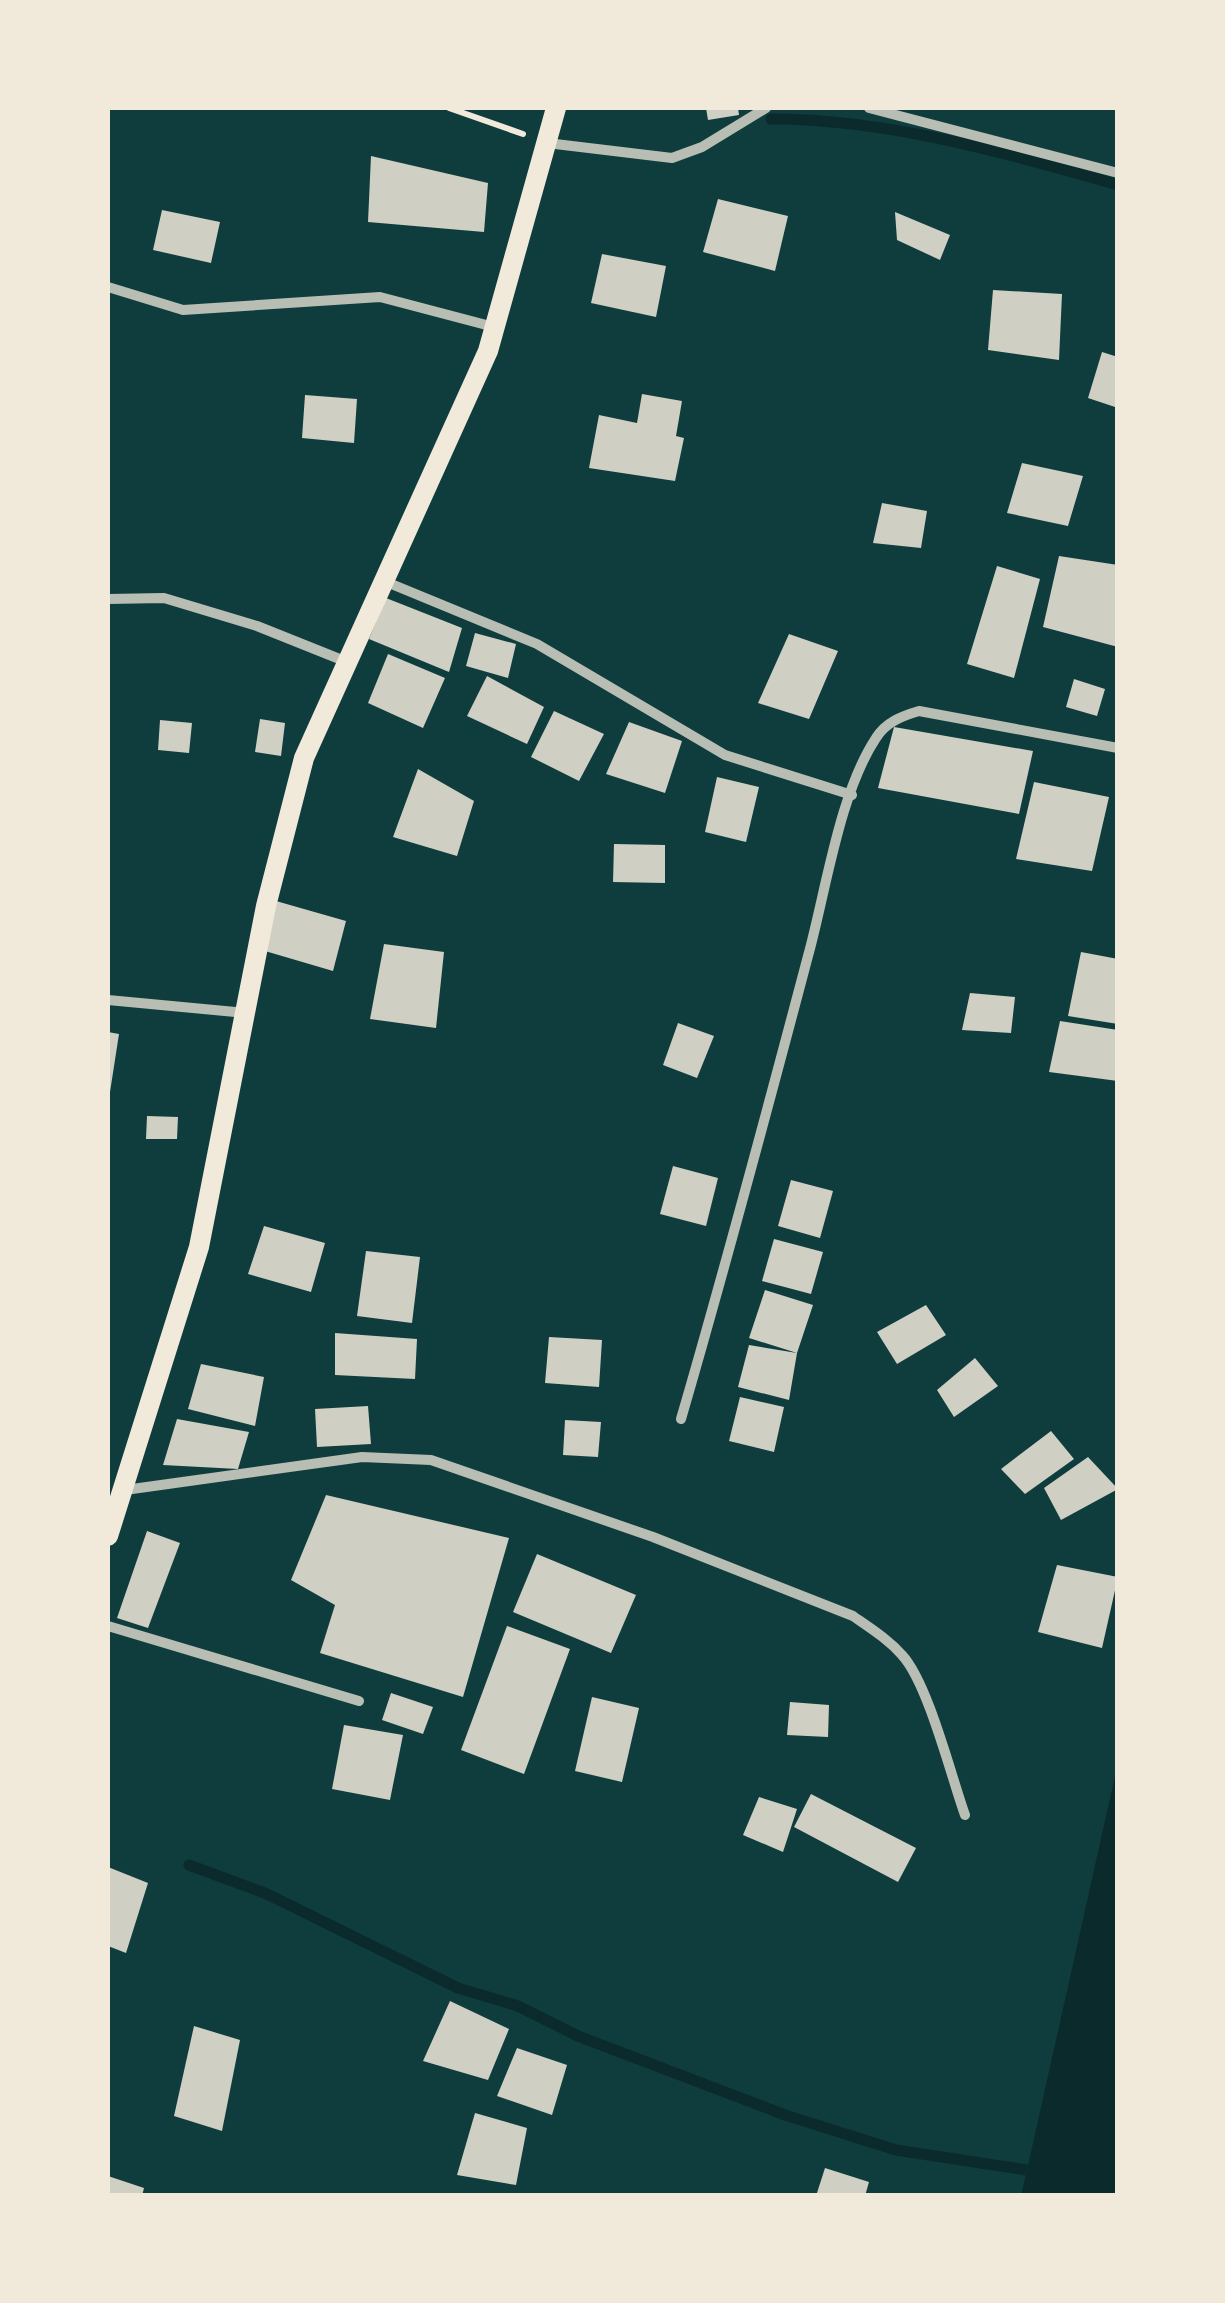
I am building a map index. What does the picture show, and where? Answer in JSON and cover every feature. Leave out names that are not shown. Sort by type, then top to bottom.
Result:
[{"type":"main road","points":[[108,1536],[199,1248],[266,906],[304,758],[495,328],[556,108]]},
{"type":"street","points":[[547,143],[672,158],[702,146],[766,108]]},
{"type":"street","points":[[869,108],[1118,174]]},
{"type":"street","points":[[108,287],[182,310],[380,297],[495,328]]},
{"type":"street","points":[[384,581],[537,644],[725,755],[852,795]]},
{"type":"street","points":[[108,599],[164,598],[257,626],[348,662]]},
{"type":"street","points":[[681,1419],[757,1157],[767,1100],[852,795],[876,737],[897,717],[920,711],[1118,748]]},
{"type":"street","points":[[108,1000],[246,1013]]},
{"type":"street","points":[[125,1490],[362,1457],[431,1460],[672,1544],[853,1616],[905,1657],[923,1694],[965,1815]]},
{"type":"street","points":[[108,1626],[359,1701]]},
{"type":"path","points":[[449,108],[547,143]]},
{"type":"water","points":[[1117,1767],[1117,2195],[1021,2195],[1027,2170]]},
{"type":"building","points":[[706,108],[738,108],[739,115],[708,120]]},
{"type":"building","points":[[371,156],[488,183],[484,232],[368,222]]},
{"type":"building","points":[[718,199],[788,216],[775,271],[703,252]]},
{"type":"building","points":[[162,210],[220,222],[211,263],[153,250]]},
{"type":"building","points":[[895,212],[950,235],[940,260],[897,240]]},
{"type":"building","points":[[602,254],[666,266],[656,317],[591,303]]},
{"type":"building","points":[[993,290],[1062,294],[1059,360],[988,350]]},
{"type":"building","points":[[1102,352],[1118,357],[1118,408],[1088,398]]},
{"type":"building","points":[[642,394],[682,401],[676,436],[684,438],[675,481],[589,468],[599,415],[637,423]]},
{"type":"building","points":[[305,395],[357,399],[354,443],[302,438]]},
{"type":"building","points":[[1022,463],[1083,476],[1068,526],[1007,513]]},
{"type":"building","points":[[882,503],[927,511],[921,548],[873,543]]},
{"type":"building","points":[[1059,556],[1118,565],[1118,647],[1043,627]]},
{"type":"building","points":[[997,566],[1040,579],[1014,678],[967,664]]},
{"type":"building","points":[[386,598],[462,628],[449,672],[369,639]]},
{"type":"building","points":[[475,633],[516,644],[508,678],[466,666]]},
{"type":"building","points":[[789,634],[838,651],[809,719],[758,703]]},
{"type":"building","points":[[388,654],[445,678],[423,728],[368,703]]},
{"type":"building","points":[[487,676],[544,707],[527,744],[467,716]]},
{"type":"building","points":[[1074,679],[1105,689],[1097,716],[1066,707]]},
{"type":"building","points":[[554,711],[604,734],[579,781],[531,757]]},
{"type":"building","points":[[260,719],[285,723],[281,756],[255,752]]},
{"type":"building","points":[[160,720],[192,723],[189,753],[158,750]]},
{"type":"building","points":[[629,722],[682,741],[665,793],[606,774]]},
{"type":"building","points":[[894,727],[1033,751],[1019,814],[878,788]]},
{"type":"building","points":[[418,769],[474,801],[457,856],[393,837]]},
{"type":"building","points":[[717,777],[759,787],[746,842],[705,832]]},
{"type":"building","points":[[1034,782],[1109,797],[1092,871],[1016,859]]},
{"type":"building","points":[[614,844],[665,845],[665,883],[613,882]]},
{"type":"building","points":[[276,901],[346,921],[333,971],[265,951]]},
{"type":"building","points":[[384,944],[444,952],[436,1028],[370,1019]]},
{"type":"building","points":[[1081,952],[1118,959],[1118,1024],[1068,1016]]},
{"type":"building","points":[[970,993],[1015,997],[1011,1033],[962,1030]]},
{"type":"building","points":[[1060,1021],[1118,1030],[1118,1081],[1049,1072]]},
{"type":"building","points":[[678,1023],[714,1036],[697,1078],[663,1065]]},
{"type":"building","points":[[108,1032],[119,1034],[110,1092],[108,1092]]},
{"type":"building","points":[[147,1116],[178,1117],[177,1139],[146,1139]]},
{"type":"building","points":[[673,1166],[718,1178],[706,1226],[660,1214]]},
{"type":"building","points":[[791,1180],[833,1191],[820,1238],[778,1226]]},
{"type":"building","points":[[264,1226],[325,1243],[311,1292],[248,1274]]},
{"type":"building","points":[[774,1239],[823,1252],[811,1294],[762,1281]]},
{"type":"building","points":[[366,1251],[420,1257],[412,1323],[357,1316]]},
{"type":"building","points":[[765,1290],[813,1305],[797,1353],[749,1338]]},
{"type":"building","points":[[926,1305],[946,1335],[897,1364],[877,1332]]},
{"type":"building","points":[[335,1333],[417,1339],[415,1379],[335,1375]]},
{"type":"building","points":[[549,1337],[602,1340],[599,1387],[545,1383]]},
{"type":"building","points":[[749,1345],[797,1353],[789,1400],[738,1387]]},
{"type":"building","points":[[975,1358],[998,1386],[954,1417],[937,1390]]},
{"type":"building","points":[[201,1364],[264,1377],[255,1426],[188,1409]]},
{"type":"building","points":[[740,1397],[784,1407],[774,1452],[729,1441]]},
{"type":"building","points":[[368,1406],[371,1444],[317,1447],[315,1409]]},
{"type":"building","points":[[177,1419],[249,1432],[238,1469],[163,1465]]},
{"type":"building","points":[[565,1420],[601,1422],[598,1457],[563,1455]]},
{"type":"building","points":[[1051,1431],[1074,1459],[1025,1494],[1001,1469]]},
{"type":"building","points":[[1088,1457],[1118,1489],[1061,1520],[1044,1488]]},
{"type":"building","points":[[326,1495],[509,1538],[463,1697],[320,1653],[335,1605],[291,1580]]},
{"type":"building","points":[[147,1531],[180,1543],[148,1628],[117,1618]]},
{"type":"building","points":[[537,1554],[636,1595],[611,1653],[513,1612]]},
{"type":"building","points":[[1057,1565],[1118,1577],[1102,1648],[1038,1632]]},
{"type":"building","points":[[507,1626],[570,1649],[524,1774],[461,1750]]},
{"type":"building","points":[[391,1693],[433,1707],[423,1734],[382,1720]]},
{"type":"building","points":[[592,1697],[639,1708],[622,1782],[575,1771]]},
{"type":"building","points":[[790,1702],[829,1705],[828,1737],[787,1735]]},
{"type":"building","points":[[344,1725],[403,1735],[390,1800],[332,1789]]},
{"type":"building","points":[[811,1794],[916,1848],[898,1882],[794,1827]]},
{"type":"building","points":[[759,1797],[797,1809],[783,1852],[743,1835]]},
{"type":"building","points":[[108,1867],[148,1883],[126,1953],[108,1946]]},
{"type":"building","points":[[450,2001],[509,2029],[488,2080],[423,2061]]},
{"type":"building","points":[[194,2026],[240,2040],[222,2131],[174,2116]]},
{"type":"building","points":[[517,2048],[567,2065],[552,2115],[497,2096]]},
{"type":"building","points":[[475,2113],[527,2128],[516,2185],[457,2175]]},
{"type":"building","points":[[825,2168],[869,2182],[865,2196],[816,2196]]},
{"type":"building","points":[[108,2176],[144,2188],[142,2196],[108,2196]]},
{"type":"waterway","points":[[771,119],[903,131],[1118,185]]},
{"type":"waterway","points":[[189,1865],[267,1894],[458,1988],[518,2006],[578,2036],[785,2115],[896,2150],[1027,2170]]}]
